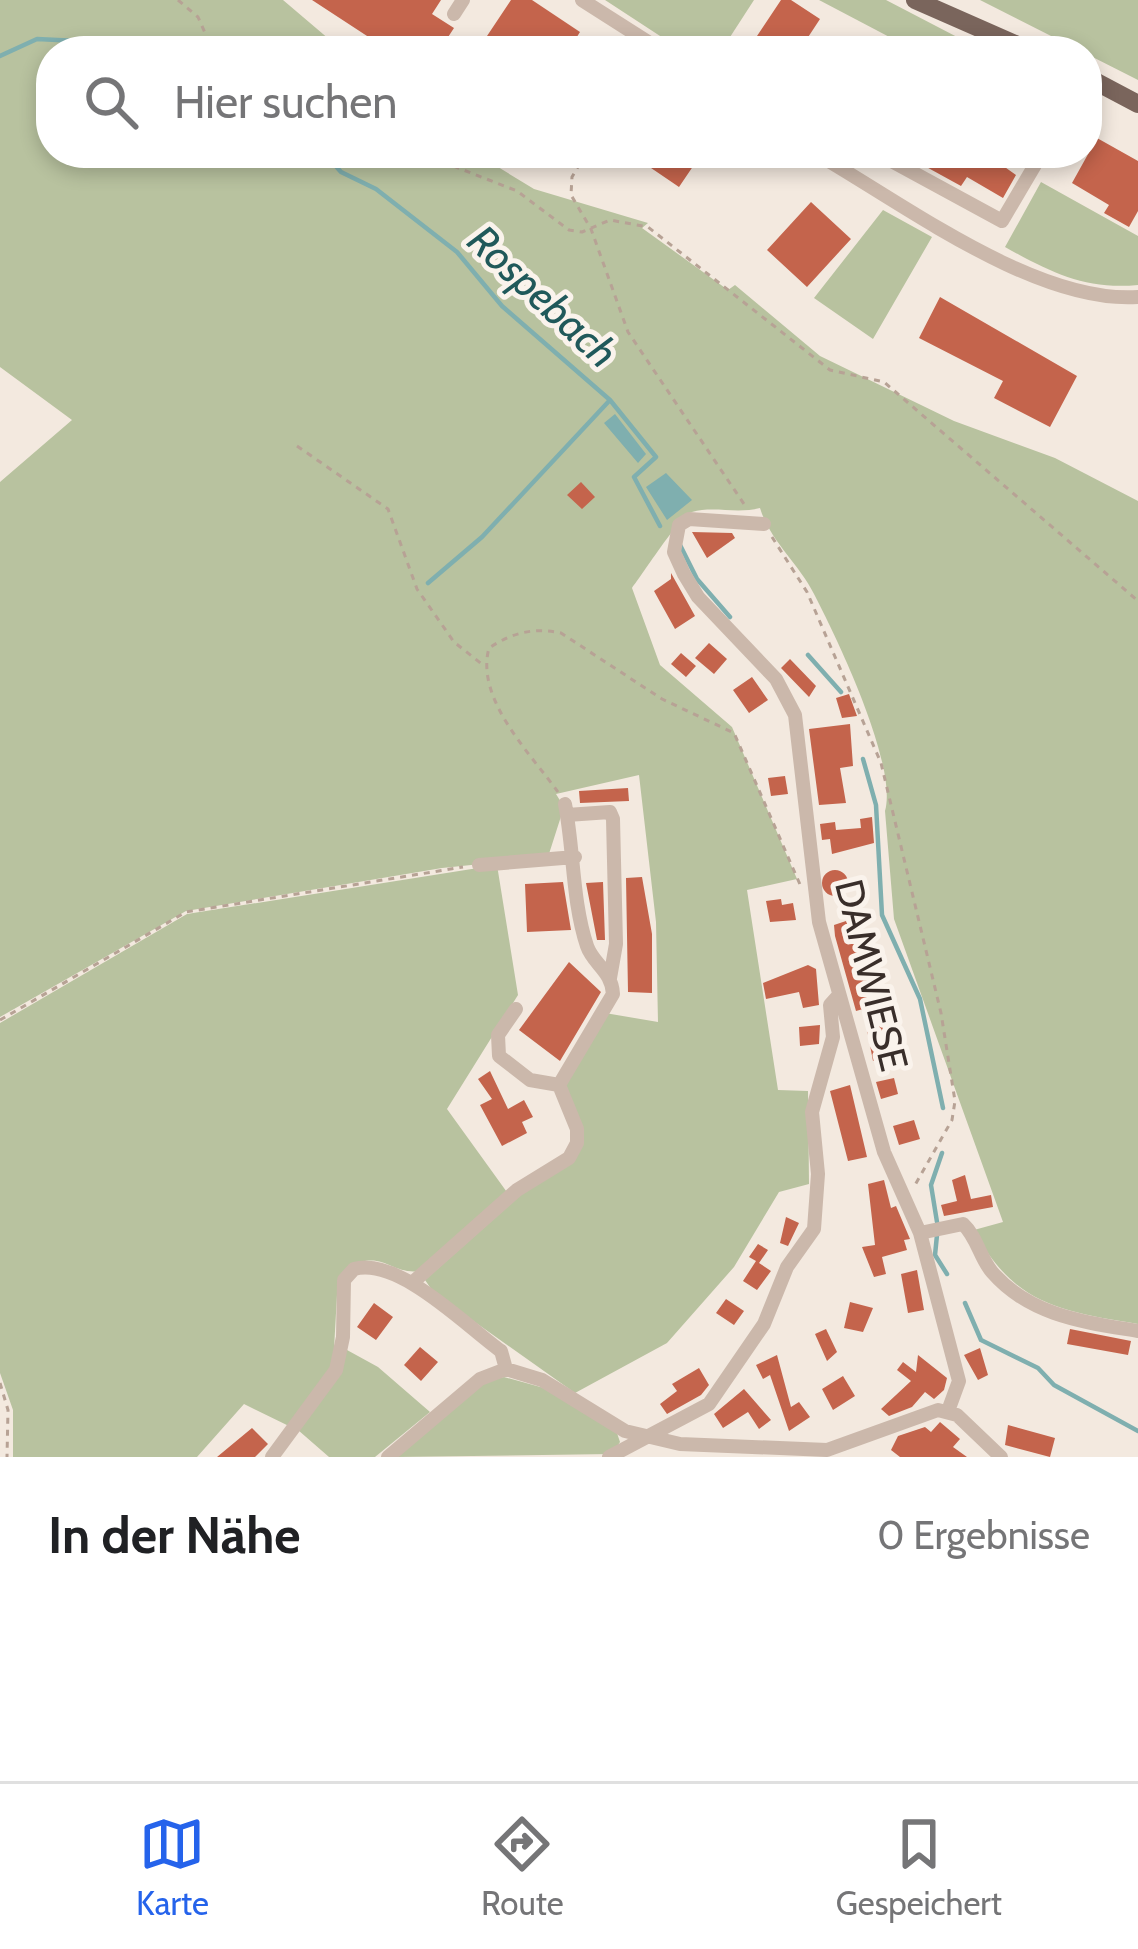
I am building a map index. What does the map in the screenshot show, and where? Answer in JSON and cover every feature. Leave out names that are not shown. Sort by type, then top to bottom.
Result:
[{"type":"main road","points":[[915,0],[997,36]]},
{"type":"main road","points":[[1102,85],[1138,104]]},
{"type":"street","points":[[454,14],[463,0]]},
{"type":"street","points":[[582,0],[638,36]]},
{"type":"street","points":[[841,168],[1042,283],[1085,296],[1138,297]]},
{"type":"street","points":[[902,168],[1002,221],[1033,168]]},
{"type":"street","points":[[935,222],[948,195]]},
{"type":"street","name":"DAMWIESE","points":[[764,524],[689,518],[679,526],[674,552],[698,597],[776,679],[795,715],[819,922],[884,1153],[920,1233],[959,1381],[948,1411]]},
{"type":"street","points":[[559,1085],[614,994],[610,978],[589,953],[567,809],[610,812],[613,819],[616,965],[610,978]]},
{"type":"street","points":[[478,866],[575,857]]},
{"type":"street","points":[[609,1457],[640,1436],[676,1426],[709,1405],[764,1324],[788,1267],[814,1229],[818,1174],[812,1112],[833,1037],[830,1005],[839,995]]},
{"type":"street","points":[[516,1009],[498,1035],[499,1056],[530,1080],[559,1085]]},
{"type":"street","points":[[412,1283],[518,1190],[568,1158],[577,1143],[577,1129],[559,1085]]},
{"type":"street","points":[[920,1233],[963,1224],[991,1271],[1022,1297],[1056,1317],[1138,1330]]},
{"type":"street","points":[[272,1457],[336,1370],[344,1280],[367,1266],[412,1283],[501,1351],[506,1369]]},
{"type":"street","points":[[388,1457],[480,1379],[506,1369],[542,1380],[600,1420],[640,1436],[723,1449],[826,1450],[928,1412],[948,1411],[1000,1457]]},
{"type":"path","points":[[178,0],[198,17],[206,36]]},
{"type":"path","points":[[459,168],[518,191],[568,230],[591,229],[610,220],[648,226],[830,370],[884,382],[1138,601]]},
{"type":"path","points":[[577,168],[572,195],[591,229],[611,291],[643,360],[742,504],[764,524],[807,592],[881,763],[940,1013],[955,1102],[952,1120],[926,1158],[907,1204]]},
{"type":"path","points":[[297,446],[388,509],[417,589],[454,642],[484,666],[499,710],[567,809]]},
{"type":"path","points":[[484,666],[489,648],[509,635],[542,629],[561,633],[662,699],[734,733],[819,922]]},
{"type":"path","points":[[0,1020],[186,912],[478,866]]},
{"type":"path","points":[[0,1383],[8,1410],[7,1457]]},
{"type":"green space","points":[[0,0],[283,0],[325,36],[36,36],[36,168],[500,168],[534,189],[648,223],[642,228],[728,290],[735,285],[820,356],[954,421],[1055,458],[1138,501],[1138,1324],[1042,1300],[1006,1274],[974,1230],[1003,1222],[894,919],[883,764],[850,670],[824,614],[760,508],[700,510],[687,515],[632,588],[660,665],[732,727],[797,879],[747,890],[778,1090],[808,1091],[809,1184],[779,1192],[734,1267],[667,1343],[575,1393],[434,1293],[425,1280],[579,1143],[560,1084],[605,1013],[658,1022],[656,922],[639,775],[556,794],[564,807],[548,857],[442,868],[186,911],[0,1017],[0,482],[72,420],[0,367]]},
{"type":"green space","points":[[605,0],[754,0],[731,36],[660,36]]},
{"type":"green space","points":[[819,0],[886,0],[955,36],[887,36]]},
{"type":"green space","points":[[980,0],[1138,0],[1138,80],[1102,62],[1102,36],[1051,36]]},
{"type":"green space","points":[[1041,182],[1138,236],[1138,285],[1101,285],[1068,277],[1005,247]]},
{"type":"green space","points":[[883,210],[932,237],[873,339],[814,298]]},
{"type":"green space","points":[[497,865],[518,995],[447,1109],[509,1195],[420,1271],[371,1261],[349,1266],[337,1295],[333,1367],[293,1428],[244,1404],[197,1457],[13,1457],[13,1410],[0,1373],[0,1023],[187,914]]},
{"type":"green space","points":[[347,1350],[378,1367],[430,1412],[375,1457],[329,1457],[298,1430]]},
{"type":"green space","points":[[504,1377],[544,1388],[617,1433],[620,1442],[612,1454],[396,1457],[486,1381]]},
{"type":"water","points":[[615,414],[646,454],[638,463],[604,423]]},
{"type":"water","points":[[666,473],[692,500],[667,520],[646,487]]},
{"type":"building","points":[[312,0],[441,0],[432,14],[454,28],[449,36],[367,36]]},
{"type":"building","points":[[511,0],[532,0],[580,32],[577,36],[487,36]]},
{"type":"building","points":[[781,0],[791,0],[820,19],[809,36],[757,36]]},
{"type":"building","points":[[1102,141],[1138,161],[1138,211],[1129,227],[1104,213],[1109,205],[1072,183],[1080,168],[1102,168]]},
{"type":"building","points":[[651,168],[692,168],[679,187]]},
{"type":"building","points":[[928,168],[1006,168],[1016,175],[1003,198],[967,177],[961,186]]},
{"type":"building","points":[[811,202],[851,239],[807,287],[767,250]]},
{"type":"building","points":[[940,297],[1077,376],[1050,427],[994,398],[1003,381],[919,338]]},
{"type":"building","points":[[581,482],[595,497],[582,509],[567,495]]},
{"type":"building","points":[[692,532],[732,533],[735,538],[707,558]]},
{"type":"building","points":[[671,573],[695,616],[675,629],[654,591],[671,579]]},
{"type":"building","points":[[709,643],[727,659],[714,674],[695,658]]},
{"type":"building","points":[[681,653],[696,666],[686,677],[671,664]]},
{"type":"building","points":[[790,659],[816,686],[809,697],[781,668]]},
{"type":"building","points":[[752,677],[768,700],[749,713],[733,690]]},
{"type":"building","points":[[849,694],[857,716],[842,718],[836,698]]},
{"type":"building","points":[[850,724],[853,766],[840,768],[846,803],[819,805],[809,729]]},
{"type":"building","points":[[785,776],[788,794],[771,796],[768,778]]},
{"type":"building","points":[[628,788],[629,801],[580,803],[579,791]]},
{"type":"building","points":[[872,817],[874,843],[832,854],[830,839],[822,840],[820,824],[835,822],[836,830],[861,828],[860,819]]},
{"type":"building","points":[[835,870],[848,883],[835,896],[822,883]]},
{"type":"building","points":[[642,877],[652,934],[652,993],[628,992],[626,878]]},
{"type":"building","points":[[563,882],[571,930],[527,932],[525,884]]},
{"type":"building","points":[[603,882],[605,940],[597,940],[586,883]]},
{"type":"building","points":[[781,899],[782,905],[793,903],[796,920],[770,922],[766,901]]},
{"type":"building","points":[[846,921],[893,1056],[873,1061],[863,1009],[856,1011],[835,936],[834,925]]},
{"type":"building","points":[[569,962],[601,992],[560,1061],[519,1030]]},
{"type":"building","points":[[808,965],[816,969],[819,1005],[803,1008],[799,992],[766,999],[763,983]]},
{"type":"building","points":[[820,1025],[819,1044],[800,1046],[799,1027]]},
{"type":"building","points":[[490,1071],[508,1109],[524,1100],[533,1117],[522,1122],[527,1133],[502,1146],[480,1105],[492,1099],[478,1079]]},
{"type":"building","points":[[894,1078],[898,1094],[881,1099],[876,1082]]},
{"type":"building","points":[[850,1085],[867,1157],[848,1161],[830,1091]]},
{"type":"building","points":[[914,1120],[920,1139],[899,1145],[893,1126]]},
{"type":"building","points":[[965,1175],[971,1199],[991,1195],[993,1207],[944,1216],[941,1205],[957,1201],[952,1180]]},
{"type":"building","points":[[884,1180],[891,1208],[896,1206],[910,1239],[904,1240],[907,1250],[882,1257],[886,1274],[874,1277],[862,1247],[875,1245],[868,1184]]},
{"type":"building","points":[[786,1217],[799,1223],[788,1246],[780,1243]]},
{"type":"building","points":[[758,1244],[768,1250],[759,1263],[771,1271],[757,1290],[743,1281],[756,1261],[749,1257]]},
{"type":"building","points":[[917,1270],[924,1310],[908,1313],[901,1274]]},
{"type":"building","points":[[726,1299],[744,1311],[734,1325],[716,1313]]},
{"type":"building","points":[[850,1302],[873,1308],[863,1332],[844,1328]]},
{"type":"building","points":[[374,1303],[393,1317],[376,1340],[357,1327]]},
{"type":"building","points":[[826,1329],[837,1352],[827,1361],[815,1334]]},
{"type":"building","points":[[1070,1329],[1131,1341],[1128,1355],[1067,1344]]},
{"type":"building","points":[[420,1347],[438,1362],[421,1381],[404,1365]]},
{"type":"building","points":[[980,1348],[988,1375],[978,1380],[964,1355]]},
{"type":"building","points":[[777,1355],[791,1407],[799,1402],[810,1417],[789,1431],[770,1375],[763,1379],[756,1365]]},
{"type":"building","points":[[918,1355],[947,1378],[944,1390],[934,1399],[925,1392],[912,1407],[889,1416],[881,1409],[911,1381],[897,1370],[903,1362],[916,1372]]},
{"type":"building","points":[[699,1368],[709,1385],[701,1395],[667,1414],[660,1404],[677,1391],[672,1384]]},
{"type":"building","points":[[843,1376],[855,1396],[833,1410],[822,1389]]},
{"type":"building","points":[[744,1389],[771,1420],[759,1429],[748,1412],[723,1428],[714,1414]]},
{"type":"building","points":[[940,1422],[960,1439],[953,1447],[967,1457],[900,1457],[891,1450],[898,1436],[925,1427],[931,1432]]},
{"type":"building","points":[[1008,1425],[1055,1438],[1050,1457],[1005,1445]]},
{"type":"building","points":[[252,1428],[268,1444],[255,1457],[217,1457]]},
{"type":"waterway","name":"Rospebach","points":[[0,56],[36,39]]},
{"type":"waterway","name":"Rospebach","points":[[337,168],[376,189],[457,252],[502,306],[610,400],[656,457],[634,477],[660,526]]},
{"type":"waterway","points":[[428,583],[482,537],[610,400]]},
{"type":"waterway","name":"Rospebach","points":[[680,545],[697,579],[730,617]]},
{"type":"waterway","name":"Rospebach","points":[[808,655],[841,692]]},
{"type":"waterway","name":"Rospebach","points":[[863,759],[876,805],[882,915],[920,999],[943,1108]]},
{"type":"waterway","name":"Rospebach","points":[[937,1222],[931,1185],[942,1153]]},
{"type":"waterway","name":"Rospebach","points":[[937,1235],[935,1255],[947,1274]]},
{"type":"waterway","name":"Rospebach","points":[[965,1303],[981,1340],[1038,1368],[1054,1385],[1138,1431]]}]
